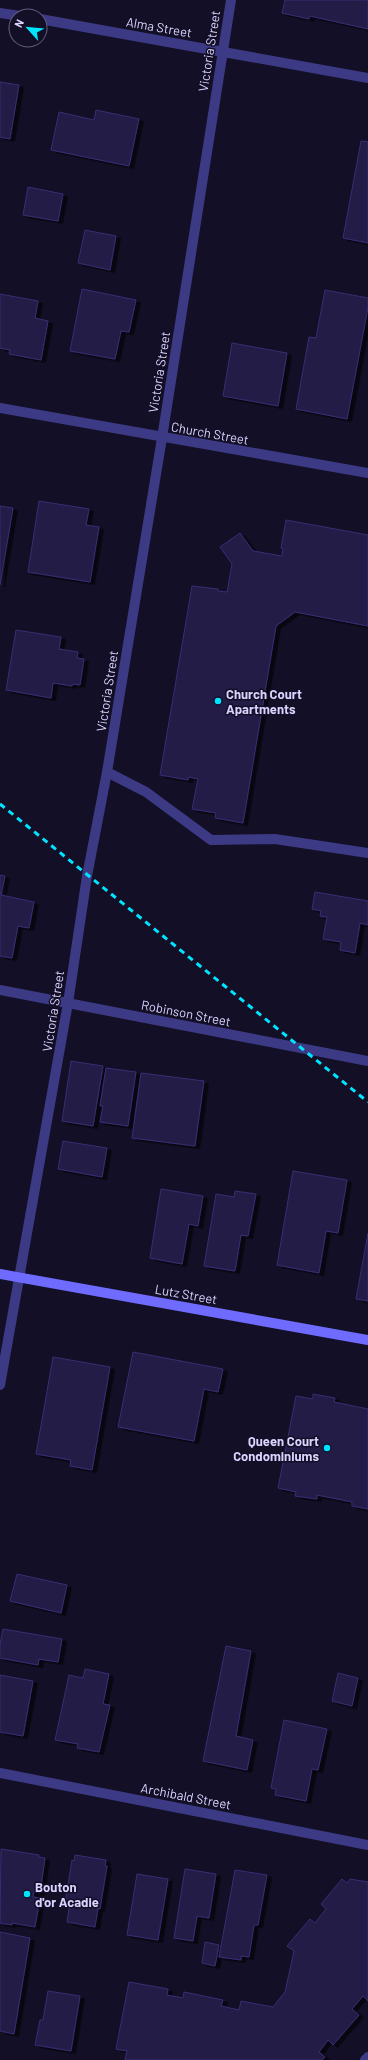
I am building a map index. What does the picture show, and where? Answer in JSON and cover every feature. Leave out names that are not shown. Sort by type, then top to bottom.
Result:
[{"type":"street","name":"Victoria Street","points":[[0,1385],[68,1003],[87,876],[107,772],[162,438],[231,0]]},
{"type":"street","name":"Alma Street","points":[[48,20],[222,50],[368,78]]},
{"type":"street","name":"Church Street","points":[[0,408],[162,438],[368,473]]},
{"type":"street","points":[[107,772],[146,792],[211,840],[275,839],[368,853]]},
{"type":"street","name":"Robinson Street","points":[[0,990],[368,1061]]},
{"type":"street","name":"Lutz Street","points":[[0,1274],[368,1340]]},
{"type":"street","name":"Archibald Street","points":[[0,1773],[368,1845]]},
{"type":"street","points":[[365,2060],[368,2057]]},
{"type":"building","points":[[285,0],[368,0],[368,29],[310,16],[309,19],[282,13]]},
{"type":"building","points":[[0,82],[19,85],[10,139],[0,137]]},
{"type":"building","points":[[96,110],[139,119],[129,166],[51,150],[59,112],[94,120]]},
{"type":"building","points":[[361,141],[368,142],[368,243],[343,238]]},
{"type":"building","points":[[28,187],[63,194],[58,221],[23,215]]},
{"type":"building","points":[[85,230],[116,236],[110,270],[78,263]]},
{"type":"building","points":[[82,289],[136,300],[129,332],[121,331],[115,359],[70,351]]},
{"type":"building","points":[[325,290],[368,298],[368,307],[347,419],[296,409],[309,337],[316,338]]},
{"type":"building","points":[[0,294],[38,301],[35,318],[48,321],[41,360],[9,354],[10,350],[0,348]]},
{"type":"building","points":[[232,343],[287,353],[278,406],[223,396]]},
{"type":"building","points":[[39,501],[89,509],[86,525],[99,527],[90,582],[28,572]]},
{"type":"building","points":[[0,506],[13,508],[0,585]]},
{"type":"building","name":"Church Court Apartments","points":[[286,520],[368,535],[368,626],[295,612],[276,626],[243,823],[215,818],[216,813],[192,809],[198,779],[189,777],[188,780],[160,775],[192,586],[218,589],[218,591],[227,592],[232,564],[220,547],[240,533],[253,551],[282,556],[283,549],[281,548]]},
{"type":"building","points":[[16,630],[61,637],[59,649],[78,652],[77,658],[84,659],[80,685],[73,684],[72,686],[53,683],[51,698],[6,690]]},
{"type":"building","points":[[0,875],[5,876],[1,895],[34,902],[29,928],[18,926],[12,958],[0,956]]},
{"type":"building","points":[[315,892],[368,901],[368,925],[360,923],[355,953],[340,950],[341,942],[323,939],[327,917],[320,916],[321,911],[312,909]]},
{"type":"building","points":[[71,1061],[103,1066],[93,1126],[62,1121]]},
{"type":"building","points":[[106,1068],[136,1072],[128,1126],[100,1122],[103,1106],[100,1106]]},
{"type":"building","points":[[141,1073],[204,1081],[195,1146],[132,1138]]},
{"type":"building","points":[[63,1141],[107,1148],[102,1177],[58,1169]]},
{"type":"building","points":[[293,1171],[347,1180],[338,1233],[326,1231],[319,1273],[277,1265]]},
{"type":"building","points":[[161,1189],[203,1196],[198,1226],[189,1224],[182,1264],[150,1258]]},
{"type":"building","points":[[235,1191],[256,1194],[248,1236],[241,1235],[235,1271],[204,1266],[216,1194],[234,1197]]},
{"type":"building","points":[[368,1233],[368,1301],[356,1299]]},
{"type":"building","points":[[133,1352],[223,1369],[218,1392],[204,1389],[194,1441],[118,1427]]},
{"type":"building","points":[[53,1357],[110,1367],[92,1470],[70,1466],[71,1460],[36,1454]]},
{"type":"building","name":"Queen Court Condominiums","points":[[313,1394],[335,1398],[334,1402],[368,1409],[368,1509],[352,1506],[352,1502],[317,1495],[317,1499],[295,1496],[296,1492],[278,1488],[296,1396],[313,1399]]},
{"type":"building","points":[[17,1574],[67,1585],[61,1613],[10,1601]]},
{"type":"building","points":[[3,1629],[62,1639],[58,1662],[39,1659],[38,1665],[0,1658],[0,1644]]},
{"type":"building","points":[[226,1646],[251,1651],[236,1736],[253,1740],[247,1770],[203,1761]]},
{"type":"building","points":[[85,1669],[109,1674],[103,1704],[110,1705],[99,1752],[77,1748],[78,1744],[55,1740],[69,1675],[83,1678]]},
{"type":"building","points":[[338,1673],[358,1678],[352,1706],[332,1701]]},
{"type":"building","points":[[0,1675],[33,1681],[23,1736],[0,1732]]},
{"type":"building","points":[[284,1720],[327,1729],[318,1770],[312,1769],[306,1801],[275,1795],[276,1789],[271,1788]]},
{"type":"building","points":[[1,1849],[39,1855],[39,1857],[45,1858],[40,1893],[34,1892],[33,1897],[40,1898],[35,1927],[12,1923],[12,1925],[0,1923]]},
{"type":"building","points":[[75,1855],[106,1860],[105,1866],[107,1866],[100,1909],[98,1908],[95,1927],[67,1922],[70,1903],[65,1903],[72,1860],[74,1861]]},
{"type":"building","points":[[185,1869],[216,1874],[209,1918],[197,1916],[193,1941],[174,1938]]},
{"type":"building","points":[[235,1870],[267,1875],[258,1925],[254,1925],[249,1957],[241,1956],[241,1960],[219,1957]]},
{"type":"building","points":[[137,1874],[168,1879],[158,1940],[127,1935]]},
{"type":"building","points":[[342,1879],[347,1883],[350,1879],[368,1882],[368,2001],[363,1996],[352,2009],[359,2015],[333,2045],[328,2040],[319,2052],[325,2057],[322,2060],[125,2060],[127,2051],[116,2049],[129,1982],[168,1989],[167,1995],[183,1998],[184,1992],[223,2000],[221,2006],[239,2010],[241,2001],[273,2007],[285,1992],[294,1951],[287,1946],[310,1919],[315,1923],[326,1909],[321,1904]]},
{"type":"building","points":[[0,1932],[30,1938],[14,2034],[0,2031]]},
{"type":"building","points":[[205,1942],[219,1945],[215,1966],[202,1963]]},
{"type":"building","points":[[48,1991],[80,1996],[71,2051],[35,2045],[40,2020],[43,2020]]},
{"type":"railway","points":[[0,804],[368,1102]]},
{"type":"place","name":"Church Court Apartments","points":[[218,701]]},
{"type":"place","name":"Queen Court Condominiums","points":[[327,1448]]},
{"type":"place","name":"Bouton d'or Acadie","points":[[27,1894]]}]
